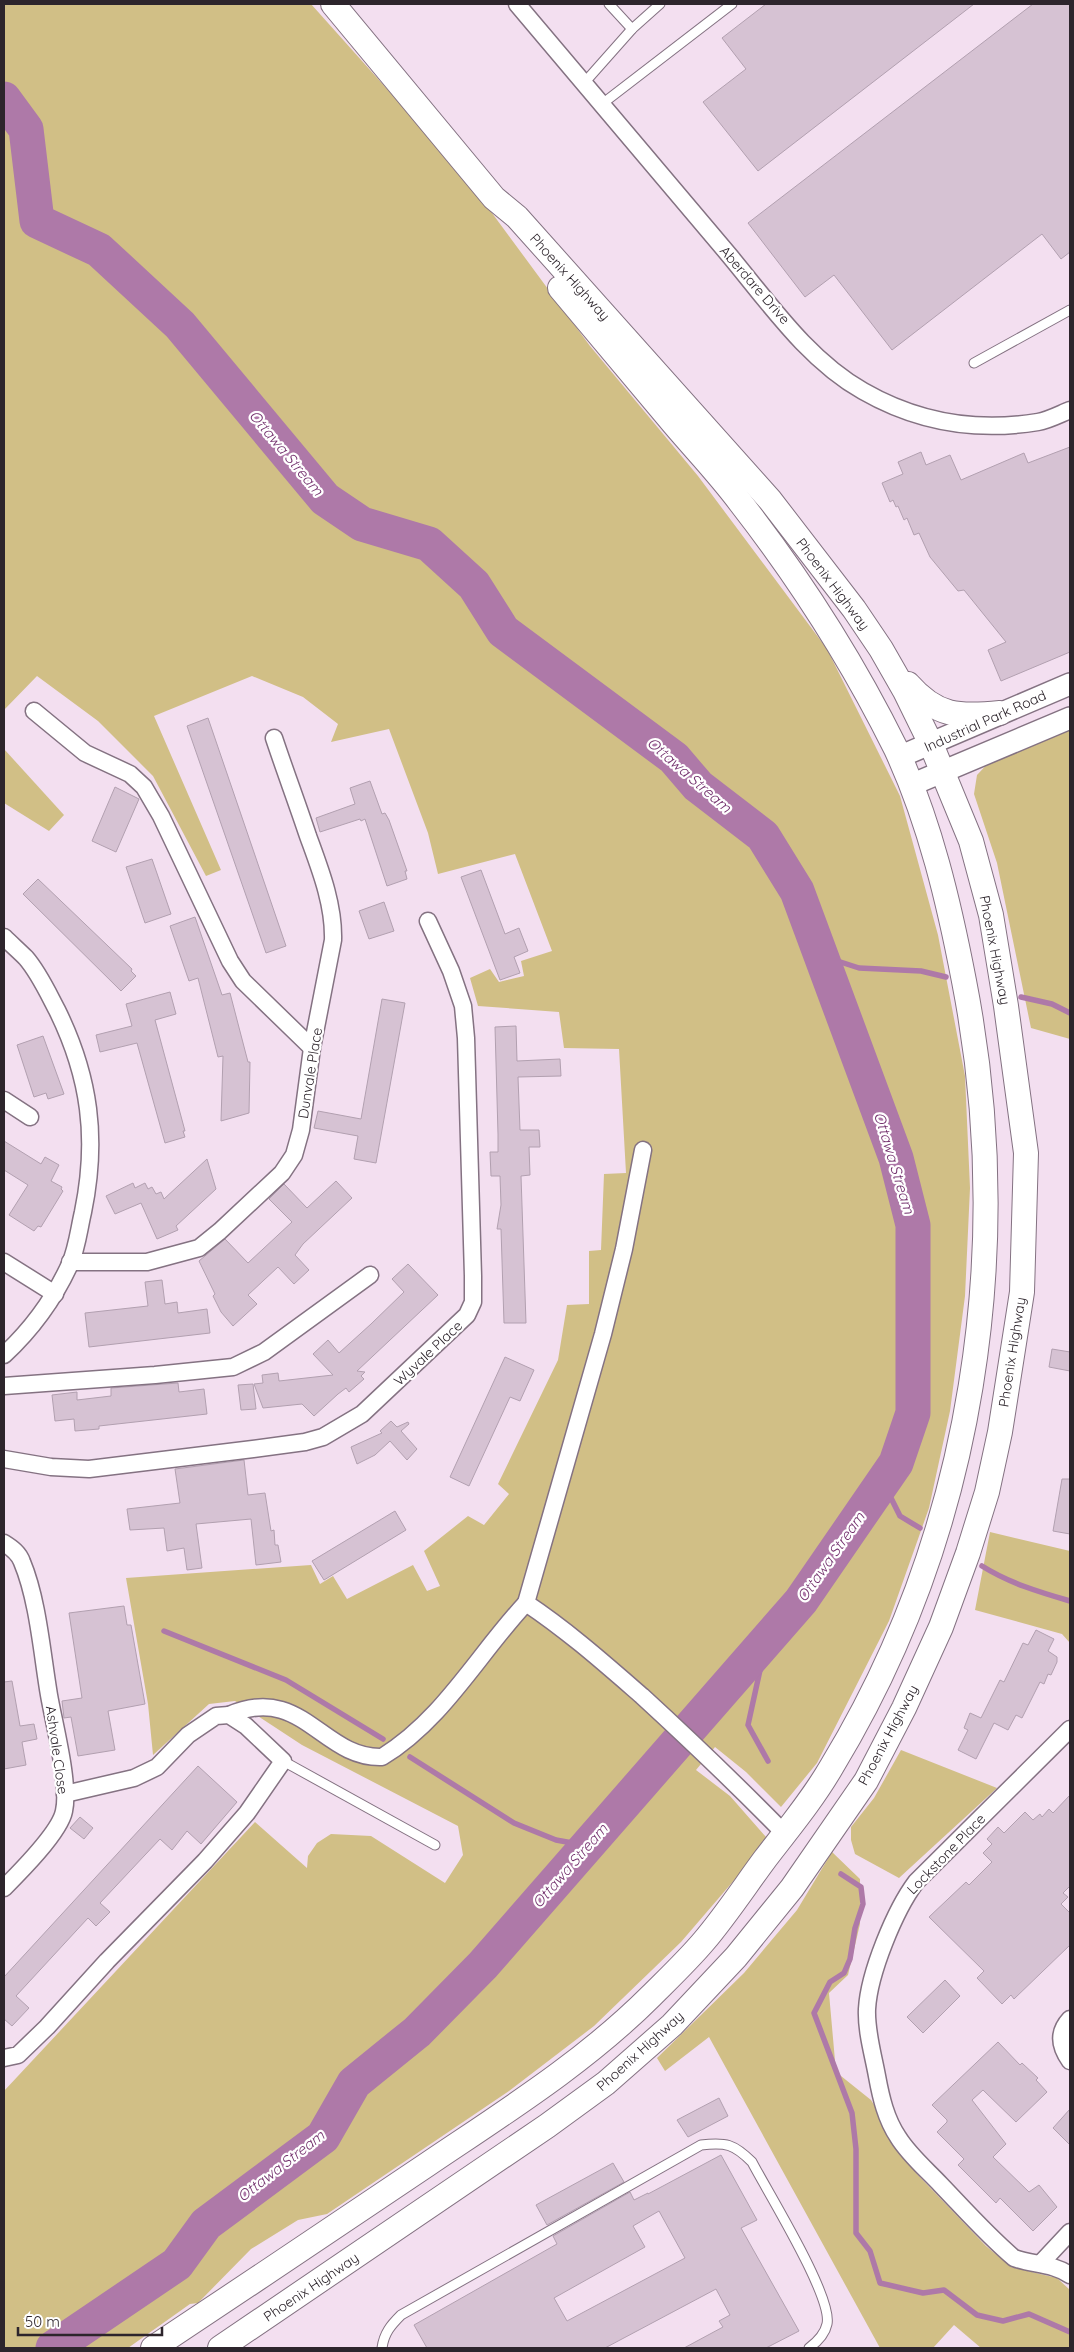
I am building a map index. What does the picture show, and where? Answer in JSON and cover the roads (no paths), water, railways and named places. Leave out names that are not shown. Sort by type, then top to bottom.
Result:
[{"type":"main road","name":"Phoenix Highway","points":[[220,2348],[547,2126],[606,2083],[672,2025],[736,1957],[792,1888],[866,1781],[904,1708],[942,1627],[987,1492],[1000,1432],[1022,1292],[1026,1153],[1018,1084],[991,915],[971,841],[943,771],[888,662],[854,609],[770,500],[517,217],[494,198],[333,4]]},
{"type":"main road","name":"Phoenix Highway","points":[[153,2348],[468,2137],[576,2062],[646,2000],[703,1942],[830,1770],[864,1710],[894,1648],[920,1582],[946,1499],[968,1413],[982,1305],[986,1232],[985,1145],[970,1013],[952,920],[911,785],[899,757],[838,640],[740,501],[530,251],[505,220],[494,198]]},
{"type":"main road","points":[[888,662],[915,692],[942,712],[958,715],[1000,714]]},
{"type":"street","name":"Aberdare Drive","points":[[517,4],[585,82],[773,307],[822,361],[863,391],[918,416],[944,422],[984,426],[1040,422],[1070,410]]},
{"type":"street","name":"Industrial Park Road","points":[[899,757],[1070,684]]},
{"type":"street","points":[[34,710],[85,753],[130,774],[144,787],[161,816],[230,961],[243,981],[312,1048]]},
{"type":"street","name":"Industrial Park Road","points":[[911,785],[1070,718]]},
{"type":"street","name":"Dunvale Place","points":[[70,1262],[147,1262],[198,1248],[220,1232],[270,1185],[294,1155],[301,1130],[312,1048],[333,940],[333,924],[330,905],[316,858],[274,738]]},
{"type":"street","name":"Wyvale Place","points":[[4,1459],[51,1467],[89,1469],[305,1442],[323,1437],[362,1414],[467,1315],[473,1302],[473,1276],[466,1038],[463,1006],[451,971],[428,921]]},
{"type":"street","points":[[4,937],[26,959],[48,992],[71,1038],[86,1089],[91,1138],[87,1193],[70,1262],[55,1294],[26,1334],[4,1355]]},
{"type":"street","points":[[4,1100],[30,1117]]},
{"type":"street","points":[[65,1794],[134,1778],[157,1767],[203,1723],[216,1716],[228,1715],[252,1706],[267,1706],[285,1711],[356,1752],[382,1757],[396,1748],[448,1698],[503,1628],[526,1603],[603,1334],[624,1249],[643,1150]]},
{"type":"street","points":[[4,1262],[55,1294]]},
{"type":"street","points":[[4,1386],[155,1375],[233,1367],[264,1352],[370,1275]]},
{"type":"street","name":"Ashvale Close","points":[[4,1544],[16,1552],[22,1561],[31,1592],[62,1764],[65,1794],[64,1811],[59,1826],[4,1888]]},
{"type":"street","points":[[526,1603],[559,1624],[666,1718],[722,1770],[784,1834]]},
{"type":"street","points":[[4,2058],[18,2055],[47,2027],[107,1961],[205,1860],[246,1813],[283,1762],[246,1726],[228,1715]]},
{"type":"street","name":"Lockstone Place","points":[[1070,1729],[916,1882],[905,1897],[897,1911],[878,1965],[867,2008],[868,2031],[880,2091],[886,2116],[898,2138],[1003,2249],[1014,2258],[1058,2268],[1070,2274]]},
{"type":"street","points":[[1070,2019],[1063,2031],[1061,2040],[1063,2051],[1070,2061]]},
{"type":"street","points":[[1040,2263],[1070,2232]]},
{"type":"lane","points":[[609,4],[632,29]]},
{"type":"lane","points":[[585,82],[632,29],[660,4]]},
{"type":"lane","points":[[602,104],[732,4]]},
{"type":"lane","points":[[974,363],[1070,310]]},
{"type":"lane","points":[[283,1762],[435,1845]]},
{"type":"lane","points":[[382,2348],[383,2338],[389,2326],[401,2315],[695,2148],[701,2145],[716,2143],[728,2144],[740,2150],[752,2162],[811,2273],[827,2310],[827,2324],[818,2341],[809,2348]]},
{"type":"waterway","name":"Ottawa Stream","points":[[4,99],[26,129],[37,221],[99,250],[180,325],[325,499],[362,524],[429,544],[474,585],[503,631],[674,758],[698,786],[763,836],[797,891],[896,1158],[913,1225],[913,1413],[896,1463],[801,1601],[483,1965],[417,2032],[354,2083],[323,2137],[206,2224],[177,2264],[53,2348]]},
{"type":"waterway","points":[[822,956],[859,968],[921,971],[946,977]]},
{"type":"waterway","points":[[1021,997],[1052,1004],[1070,1013]]},
{"type":"waterway","points":[[883,1482],[900,1516],[920,1528]]},
{"type":"waterway","points":[[982,1566],[1014,1582],[1070,1601]]},
{"type":"waterway","points":[[164,1631],[286,1680],[383,1739]]},
{"type":"waterway","points":[[760,1648],[762,1661],[748,1725],[768,1761]]},
{"type":"waterway","points":[[410,1757],[514,1823],[556,1840],[589,1846]]},
{"type":"waterway","points":[[841,1874],[861,1887],[863,1904],[855,1928],[850,1959],[844,1973],[830,1982],[814,2013],[852,2113],[856,2149],[856,2233],[870,2251],[880,2283],[923,2293],[944,2290],[977,2315],[1003,2321],[1029,2314],[1070,2332]]}]
